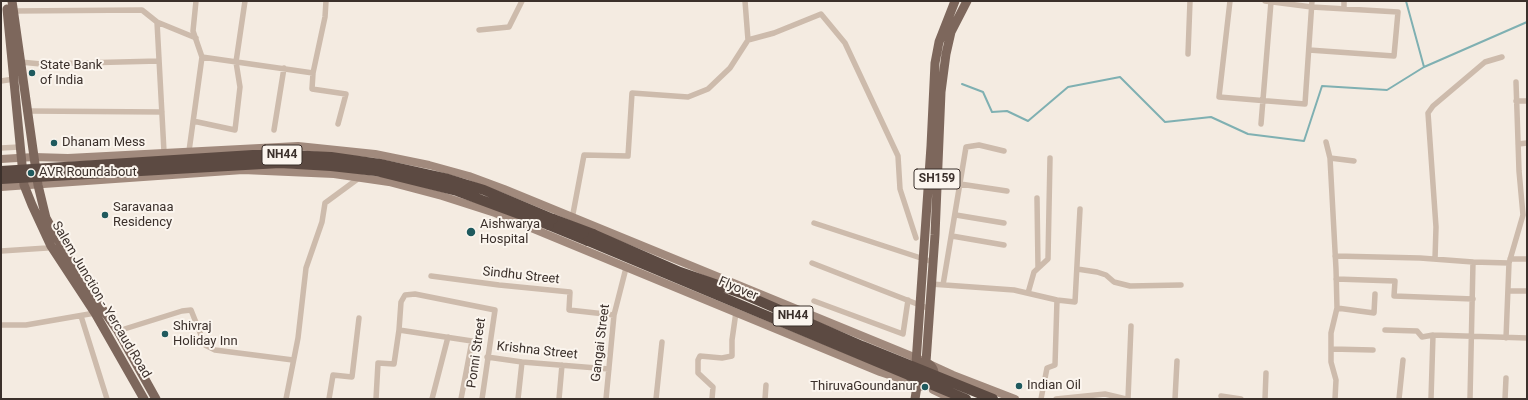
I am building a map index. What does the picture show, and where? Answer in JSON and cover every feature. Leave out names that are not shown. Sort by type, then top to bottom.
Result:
[{"type":"highway","name":"NH44","points":[[1,172],[253,155],[331,157],[380,164],[448,179],[484,190],[551,222]]},
{"type":"highway","name":"NH44","points":[[1,179],[280,163],[331,166],[376,171],[450,189],[551,222],[680,272],[741,293],[862,346],[993,399]]},
{"type":"highway","name":"Flyover","points":[[590,237],[966,399]]},
{"type":"main road","name":"Salem Junction - Yercaud Road","points":[[6,1],[20,158],[24,185],[52,246],[96,313],[144,399]]},
{"type":"main road","points":[[12,1],[38,185],[46,218],[76,272],[118,331],[156,399]]},
{"type":"main road","points":[[928,363],[916,361],[919,304],[932,146],[935,63],[939,42],[955,1]]},
{"type":"main road","name":"SH159","points":[[919,386],[931,383],[934,377],[934,370],[928,363],[943,77],[951,32],[967,1]]},
{"type":"main road","name":"SH159","points":[[916,361],[910,373],[919,386],[921,399]]},
{"type":"main road","points":[[915,399],[919,386]]},
{"type":"street","points":[[189,151],[202,57],[193,31],[196,1]]},
{"type":"street","points":[[193,121],[235,130],[240,88],[236,62],[245,1]]},
{"type":"street","points":[[326,1],[325,17],[313,73],[312,89],[346,94],[338,124]]},
{"type":"street","points":[[479,30],[509,27],[522,1]]},
{"type":"street","points":[[569,229],[584,155],[628,156],[632,94],[688,97],[708,89],[730,68],[748,40],[745,1]]},
{"type":"street","points":[[1188,54],[1190,1]]},
{"type":"street","points":[[1230,1],[1220,97],[1305,104],[1312,4]]},
{"type":"street","points":[[1261,124],[1268,1],[1398,12],[1394,56],[1309,50]]},
{"type":"street","points":[[1344,1],[1344,8]]},
{"type":"street","points":[[14,11],[142,10],[157,22],[196,38]]},
{"type":"street","points":[[748,40],[768,35],[821,14],[845,43],[898,156],[900,190],[916,238]]},
{"type":"street","points":[[157,22],[164,152]]},
{"type":"street","points":[[202,57],[313,73]]},
{"type":"street","points":[[1435,259],[1436,227],[1428,113],[1433,106],[1485,62],[1502,57]]},
{"type":"street","points":[[20,62],[41,64],[159,61]]},
{"type":"street","points":[[274,130],[284,68]]},
{"type":"street","points":[[1,81],[14,79]]},
{"type":"street","points":[[1506,338],[1509,261],[1523,216],[1518,144],[1516,82]]},
{"type":"street","points":[[1516,101],[1527,101]]},
{"type":"street","points":[[28,111],[162,112]]},
{"type":"street","points":[[1326,142],[1330,158],[1336,279],[1337,308],[1330,333],[1331,362],[1336,380],[1335,399]]},
{"type":"street","points":[[1518,144],[1527,143]]},
{"type":"street","points":[[943,285],[956,215],[966,147],[979,145],[1004,151]]},
{"type":"street","points":[[1,159],[34,157],[68,158],[298,146],[375,154],[469,176],[569,229],[626,268],[880,372],[952,399]]},
{"type":"street","points":[[1,148],[19,147]]},
{"type":"street","points":[[1028,293],[1034,272],[1048,259],[1050,158]]},
{"type":"street","points":[[1330,158],[1354,161]]},
{"type":"street","points":[[1,187],[243,170],[334,174],[389,182],[442,196],[495,213],[569,229],[916,361]]},
{"type":"street","points":[[286,399],[306,268],[322,222],[325,203],[359,178]]},
{"type":"street","points":[[960,184],[1007,191]]},
{"type":"street","points":[[1037,198],[1038,267]]},
{"type":"street","points":[[931,284],[1014,290],[1057,300],[1075,302],[1080,210]]},
{"type":"street","points":[[956,215],[1004,223]]},
{"type":"street","points":[[814,223],[933,262]]},
{"type":"street","points":[[952,236],[1004,245]]},
{"type":"street","points":[[1,251],[46,248],[52,246]]},
{"type":"street","points":[[1335,256],[1435,259],[1474,262],[1527,259]]},
{"type":"street","points":[[1470,399],[1474,262]]},
{"type":"street","points":[[812,263],[930,309]]},
{"type":"street","name":"Gangai Street","points":[[606,399],[614,315],[626,268]]},
{"type":"street","points":[[1077,270],[1097,272],[1106,275],[1114,282],[1130,286],[1181,285]]},
{"type":"street","name":"Sindhu Street","points":[[431,276],[570,292],[569,310],[614,315]]},
{"type":"street","points":[[1336,279],[1395,281],[1394,296],[1472,299]]},
{"type":"street","points":[[1508,291],[1527,290]]},
{"type":"street","name":"Ponni Street","points":[[398,330],[401,302],[405,295],[415,294],[495,310],[482,399]]},
{"type":"street","points":[[1337,308],[1374,313],[1375,294]]},
{"type":"street","points":[[814,301],[903,334],[908,300]]},
{"type":"street","points":[[1041,399],[1047,368],[1055,365],[1057,300]]},
{"type":"street","points":[[118,331],[182,311],[191,310],[205,344],[215,350],[293,360]]},
{"type":"street","points":[[712,399],[712,387],[698,373],[698,360],[700,356],[722,358],[732,356],[732,340],[736,312]]},
{"type":"street","points":[[1,325],[26,325],[96,313]]},
{"type":"street","points":[[81,316],[107,399]]},
{"type":"street","points":[[329,399],[333,375],[352,377],[359,318]]},
{"type":"street","points":[[1056,399],[1105,394],[1127,399],[1131,326]]},
{"type":"street","points":[[376,399],[378,363],[394,364],[398,330],[472,341],[462,399]]},
{"type":"street","points":[[1385,330],[1417,332],[1422,337],[1433,335],[1527,338]]},
{"type":"street","points":[[1431,399],[1433,335]]},
{"type":"street","points":[[432,399],[448,337]]},
{"type":"street","points":[[656,399],[662,342]]},
{"type":"street","points":[[1331,349],[1373,350]]},
{"type":"street","name":"Krishna Street","points":[[487,357],[522,362],[608,369]]},
{"type":"street","points":[[1175,399],[1177,360]]},
{"type":"street","points":[[1399,399],[1403,360]]},
{"type":"street","points":[[518,399],[522,362]]},
{"type":"street","points":[[928,363],[953,375],[1015,399]]},
{"type":"street","points":[[559,399],[562,365]]},
{"type":"street","points":[[1265,399],[1266,373]]},
{"type":"street","points":[[1505,399],[1506,378]]},
{"type":"street","points":[[765,399],[766,385]]},
{"type":"street","points":[[1221,396],[1241,399]]},
{"type":"waterway","points":[[1406,1],[1424,67]]},
{"type":"waterway","points":[[962,84],[983,92],[992,112],[1007,111],[1028,121],[1068,87],[1120,77],[1165,122],[1211,117],[1248,134],[1304,141],[1322,86],[1387,90],[1424,67],[1527,22]]},
{"type":"place","name":"State Bank of India","points":[[32,73]]},
{"type":"place","name":"Dhanam Mess","points":[[54,143]]},
{"type":"place","name":"AVR Roundabout","points":[[31,173]]},
{"type":"place","name":"Saravanaa Residency","points":[[105,215]]},
{"type":"place","name":"Aishwarya Hospital","points":[[471,232]]},
{"type":"place","name":"Shivraj Holiday Inn","points":[[165,334]]},
{"type":"place","name":"Indian Oil","points":[[1019,386]]},
{"type":"place","name":"ThiruvaGoundanur","points":[[925,387]]}]
